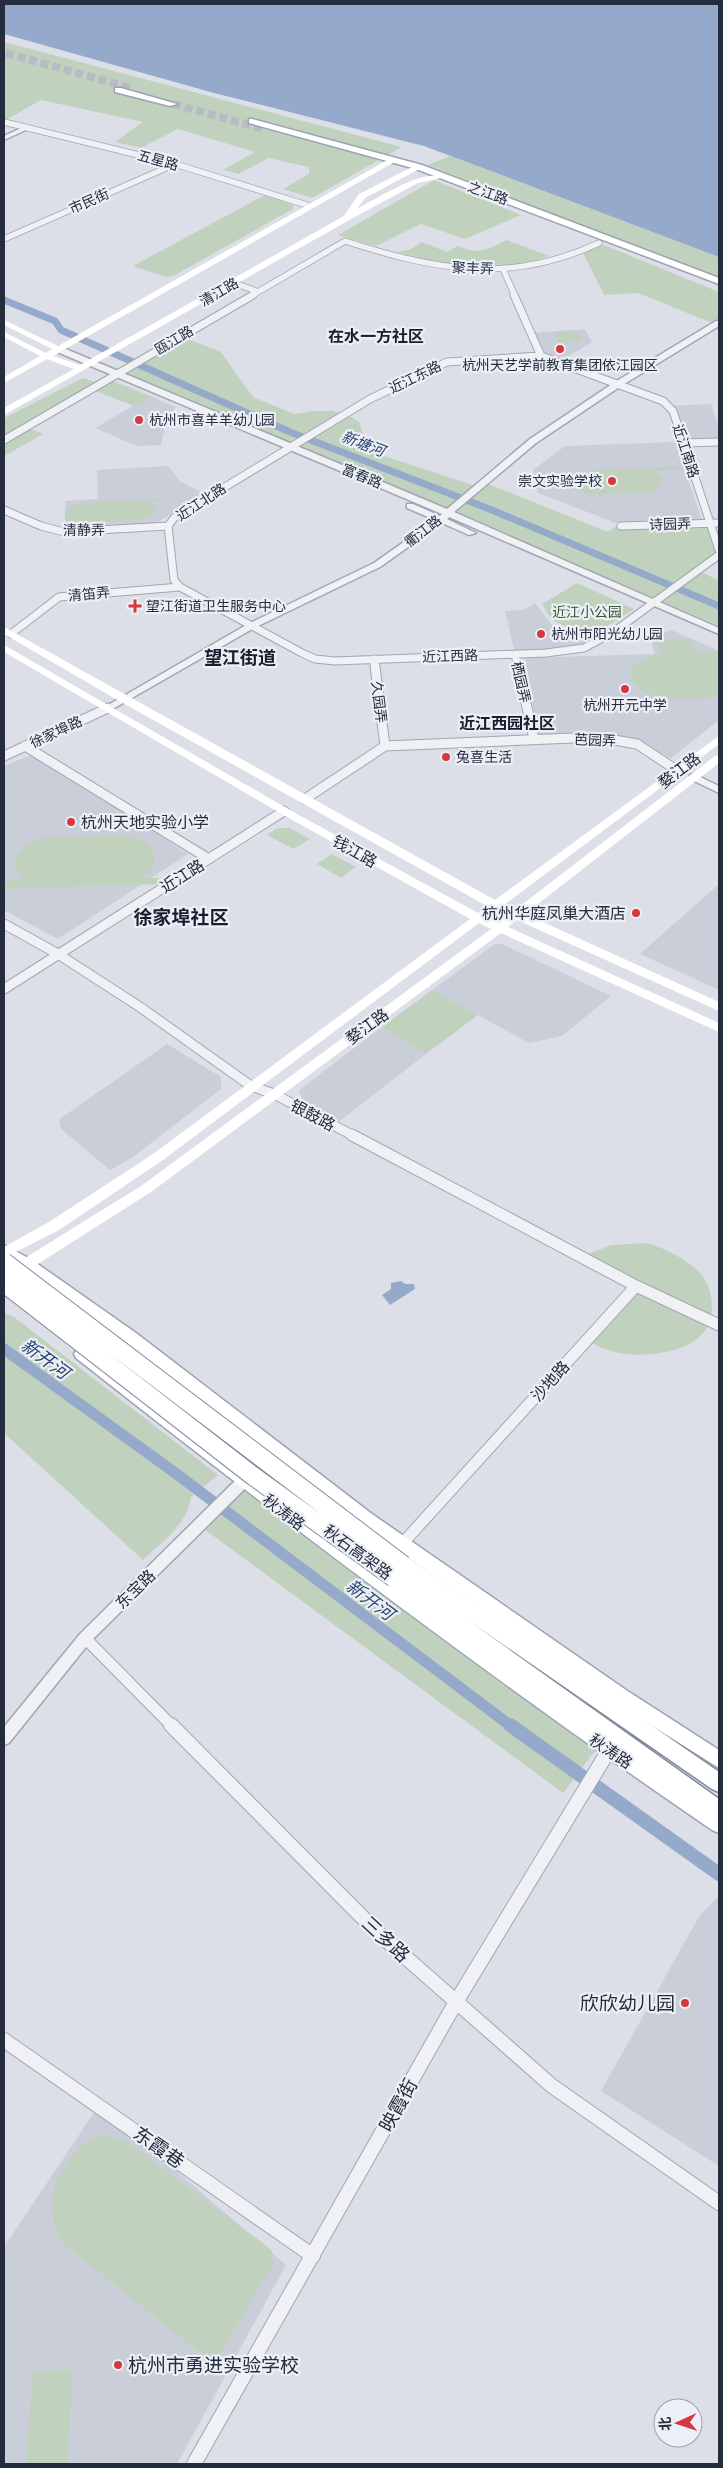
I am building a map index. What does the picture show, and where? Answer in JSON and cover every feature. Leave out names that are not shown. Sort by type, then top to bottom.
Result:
[{"type":"highway","name":"秋石高架路","points":[[4,1255],[403,1565],[719,1783]]},
{"type":"highway","name":"秋石高架路","points":[[4,1283],[253,1476],[719,1810]]},
{"type":"main road","points":[[118,90],[171,101],[131,88]]},
{"type":"main road","name":"之江路","points":[[252,121],[416,169],[719,281]]},
{"type":"main road","name":"之江路","points":[[264,129],[391,161]]},
{"type":"main road","name":"清江路","points":[[4,380],[48,357],[78,337],[391,161]]},
{"type":"main road","points":[[348,217],[362,196],[416,169]]},
{"type":"main road","name":"之江路","points":[[416,169],[702,285]]},
{"type":"main road","name":"清江路","points":[[4,412],[348,217],[416,181],[437,178]]},
{"type":"main road","name":"富春路","points":[[4,322],[58,349]]},
{"type":"main road","name":"富春路","points":[[4,334],[48,357],[80,368]]},
{"type":"main road","name":"钱江路","points":[[7,632],[125,700],[514,915],[719,1007]]},
{"type":"main road","name":"钱江路","points":[[4,648],[284,810],[480,919],[719,1028]]},
{"type":"main road","name":"婺江路","points":[[4,1255],[54,1226],[158,1157],[251,1086],[480,919],[719,739]]},
{"type":"main road","name":"婺江路","points":[[4,1279],[146,1189],[498,928],[719,758]]},
{"type":"main road","points":[[4,1255],[28,1264],[130,1337],[276,1450],[402,1544],[620,1696],[719,1760]]},
{"type":"main road","name":"秋涛路","points":[[4,1293],[242,1481],[609,1750],[719,1824]]},
{"type":"street","name":"五星路","points":[[4,122],[175,164],[310,206]]},
{"type":"street","points":[[4,133],[22,127]]},
{"type":"street","points":[[4,138],[22,127]]},
{"type":"street","name":"市民街","points":[[4,239],[175,164]]},
{"type":"street","points":[[4,229],[17,233]]},
{"type":"street","name":"聚丰弄","points":[[345,241],[432,266],[503,268],[537,266],[583,253],[599,243]]},
{"type":"street","name":"瓯江路","points":[[4,440],[256,291],[345,241]]},
{"type":"street","points":[[503,268],[541,356]]},
{"type":"street","points":[[234,283],[256,291]]},
{"type":"street","name":"衢江路","points":[[108,708],[125,700],[251,626],[335,587],[377,565],[443,516],[533,442],[618,384],[719,323]]},
{"type":"street","name":"富春路","points":[[58,349],[90,362],[112,377]]},
{"type":"street","name":"近江东路","points":[[286,450],[370,399],[447,362],[541,356],[618,384]]},
{"type":"street","name":"富春路","points":[[80,368],[112,377],[286,450],[375,490],[443,516],[650,606],[719,640]]},
{"type":"street","name":"近江南路","points":[[618,384],[663,401],[673,411],[719,550]]},
{"type":"street","points":[[684,443],[719,442]]},
{"type":"street","name":"近江北路","points":[[180,587],[174,580],[168,526],[174,518],[286,450]]},
{"type":"street","name":"清静弄","points":[[4,510],[40,526],[64,532],[168,526]]},
{"type":"street","name":"诗园弄","points":[[621,526],[719,523]]},
{"type":"street","points":[[650,606],[719,555]]},
{"type":"street","points":[[180,587],[251,626]]},
{"type":"street","name":"清笛弄","points":[[7,632],[59,597],[180,587]]},
{"type":"street","name":"富春路","points":[[650,606],[719,631]]},
{"type":"street","name":"近江西路","points":[[251,626],[315,659],[515,654],[584,648],[612,633],[650,606]]},
{"type":"street","name":"栖园弄","points":[[515,654],[534,739]]},
{"type":"street","name":"久园弄","points":[[374,659],[385,746]]},
{"type":"street","name":"徐家埠路","points":[[4,756],[108,708]]},
{"type":"street","name":"芭园弄","points":[[385,746],[597,738],[637,744],[678,771]]},
{"type":"street","points":[[25,746],[209,859]]},
{"type":"street","points":[[305,799],[385,746]]},
{"type":"street","points":[[694,777],[719,790]]},
{"type":"street","name":"近江路","points":[[4,989],[284,810]]},
{"type":"street","name":"银鼓路","points":[[4,924],[58,954],[140,1008],[251,1086],[274,1094],[636,1286]]},
{"type":"street","points":[[636,1286],[719,1325]]},
{"type":"street","name":"沙地路","points":[[402,1544],[636,1286]]},
{"type":"street","name":"东宝路","points":[[4,1738],[85,1638],[242,1481],[276,1450]]},
{"type":"street","name":"三多路","points":[[85,1638],[377,1932],[552,2086],[719,2203]]},
{"type":"street","name":"映霞街","points":[[194,2464],[456,2002],[609,1750]]},
{"type":"street","name":"东霞巷","points":[[4,2040],[313,2256]]},
{"type":"shaded area","name":"杭州天艺学前教育集团依江园区","points":[[585,329],[592,342],[559,362],[541,356],[531,333]]},
{"type":"shaded area","name":"杭州市喜羊羊幼儿园","points":[[150,396],[176,407],[165,427],[161,445],[137,446],[95,428]]},
{"type":"shaded area","points":[[711,404],[719,429],[719,442],[684,443],[668,406]]},
{"type":"shaded area","name":"崇文实验学校","points":[[675,442],[702,520],[616,523],[538,493],[533,470],[565,446]]},
{"type":"shaded area","points":[[168,466],[180,481],[205,494],[153,525],[66,530],[65,501],[98,499],[97,470]]},
{"type":"shaded area","name":"杭州市阳光幼儿园","points":[[535,603],[551,624],[591,644],[515,654],[505,611],[524,610]]},
{"type":"shaded area","name":"杭州开元中学","points":[[672,630],[719,651],[719,720],[671,758],[638,741],[538,736],[525,658],[654,654],[652,640],[656,635]]},
{"type":"shaded area","name":"杭州天地实验小学","points":[[34,754],[188,854],[58,939],[4,910],[4,766]]},
{"type":"shaded area","points":[[719,884],[719,990],[640,954]]},
{"type":"shaded area","points":[[495,944],[502,944],[611,996],[562,1036],[529,1043],[432,990]]},
{"type":"shaded area","points":[[382,1027],[426,1054],[337,1123],[302,1099],[299,1091],[303,1087]]},
{"type":"shaded area","points":[[167,1044],[221,1077],[221,1089],[133,1157],[110,1170],[61,1129],[59,1122],[61,1118]]},
{"type":"shaded area","name":"欣欣幼儿园","points":[[719,1896],[719,2166],[601,2091],[700,1915]]},
{"type":"shaded area","name":"杭州市勇进实验学校","points":[[99,2105],[286,2265],[177,2464],[4,2464],[4,2247]]},
{"type":"green space","points":[[4,42],[402,147],[312,198],[283,189],[309,174],[309,167],[268,158],[239,174],[223,170],[255,152],[178,129],[141,148],[115,142],[143,122],[41,100],[4,121]]},
{"type":"green space","points":[[450,156],[719,257],[719,281],[428,165]]},
{"type":"green space","points":[[434,180],[521,215],[465,239],[421,224],[376,246],[338,235]]},
{"type":"green space","points":[[265,195],[293,205],[293,209],[175,275],[166,277],[133,266]]},
{"type":"green space","points":[[507,240],[549,256],[531,262],[512,265],[473,266],[434,261],[397,252],[411,249],[422,242],[447,252],[458,246],[477,251]]},
{"type":"green space","points":[[599,243],[719,292],[719,323],[717,325],[638,293],[604,295],[583,253]]},
{"type":"green space","points":[[578,331],[583,341],[559,343],[554,333]]},
{"type":"green space","points":[[183,337],[221,352],[253,397],[294,414],[313,411],[333,411],[348,415],[360,423],[363,436],[357,447],[475,486],[481,481],[608,532],[622,522],[710,519],[719,550],[696,569],[719,581],[719,626],[448,509],[120,374]]},
{"type":"green space","points":[[83,378],[99,384],[108,379],[150,396],[134,406],[91,389],[27,427],[43,434],[4,456],[4,418]]},
{"type":"green space","points":[[678,467],[678,470],[652,471],[662,478],[662,484],[649,493],[584,494],[575,489],[571,482],[574,476],[589,470]]},
{"type":"green space","points":[[157,498],[157,501],[149,502],[155,508],[155,513],[147,519],[75,524],[65,519],[65,512],[75,504]]},
{"type":"green space","name":"近江小公园","points":[[577,583],[634,609],[589,638],[552,620],[542,604]]},
{"type":"green space","points":[[691,639],[695,651],[661,652],[657,641]]},
{"type":"green space","points":[[719,652],[719,697],[663,698],[643,691],[633,684],[630,672],[646,658],[670,653]]},
{"type":"green space","points":[[278,828],[289,828],[310,839],[295,848],[291,848],[267,835]]},
{"type":"green space","points":[[120,835],[140,840],[151,848],[155,860],[153,868],[140,878],[159,878],[159,884],[4,889],[4,881],[26,880],[19,872],[16,859],[18,853],[23,848],[37,840],[46,837]]},
{"type":"green space","points":[[332,854],[356,867],[341,878],[317,864]]},
{"type":"green space","points":[[432,990],[478,1015],[426,1054],[382,1027]]},
{"type":"green space","points":[[648,1243],[681,1258],[703,1277],[710,1290],[712,1310],[706,1329],[692,1343],[672,1351],[654,1354],[617,1353],[587,1341],[635,1286],[581,1257],[611,1245]]},
{"type":"green space","points":[[4,1313],[14,1317],[218,1475],[191,1497],[185,1516],[173,1532],[143,1560],[4,1433]]},
{"type":"green space","points":[[237,1486],[600,1744],[563,1793],[200,1526]]},
{"type":"green space","points":[[109,2135],[126,2141],[272,2250],[273,2265],[214,2364],[61,2242],[55,2224],[52,2204],[55,2185],[59,2175],[71,2157],[86,2143],[96,2137]]},
{"type":"green space","points":[[73,2370],[67,2464],[26,2464],[33,2371]]},
{"type":"water","points":[[4,4],[719,4],[719,257],[424,146],[214,93],[4,34]]},
{"type":"water","points":[[401,1281],[405,1284],[414,1284],[415,1289],[390,1305],[382,1295],[391,1289],[391,1283]]},
{"type":"waterway","name":"新塘河","points":[[4,300],[55,321],[61,330],[290,432],[492,510],[719,606]]},
{"type":"waterway","name":"新开河","points":[[4,1349],[178,1475],[511,1726]]},
{"type":"waterway","name":"新开河","points":[[510,1725],[719,1874]]},
{"type":"tunnel","points":[[6,53],[131,88]]},
{"type":"tunnel","points":[[173,104],[264,129]]},
{"type":"place","name":"杭州天艺学前教育集团依江园区","points":[[560,349]]},
{"type":"place","name":"杭州市喜羊羊幼儿园","points":[[139,420]]},
{"type":"place","name":"崇文实验学校","points":[[612,481]]},
{"type":"place","name":"望江街道卫生服务中心","points":[[135,606]]},
{"type":"place","name":"杭州市阳光幼儿园","points":[[541,634]]},
{"type":"place","name":"杭州开元中学","points":[[625,689]]},
{"type":"place","name":"兔喜生活","points":[[446,757]]},
{"type":"place","name":"杭州天地实验小学","points":[[71,822]]},
{"type":"place","name":"杭州华庭凤巢大酒店","points":[[636,913]]},
{"type":"place","name":"欣欣幼儿园","points":[[685,2003]]},
{"type":"place","name":"杭州市勇进实验学校","points":[[118,2365]]},
{"type":"district","name":"在水一方社区","points":[[376,336]]},
{"type":"district","name":"望江街道","points":[[240,658]]},
{"type":"district","name":"近江西园社区","points":[[507,723]]},
{"type":"district","name":"徐家埠社区","points":[[181,917]]}]
